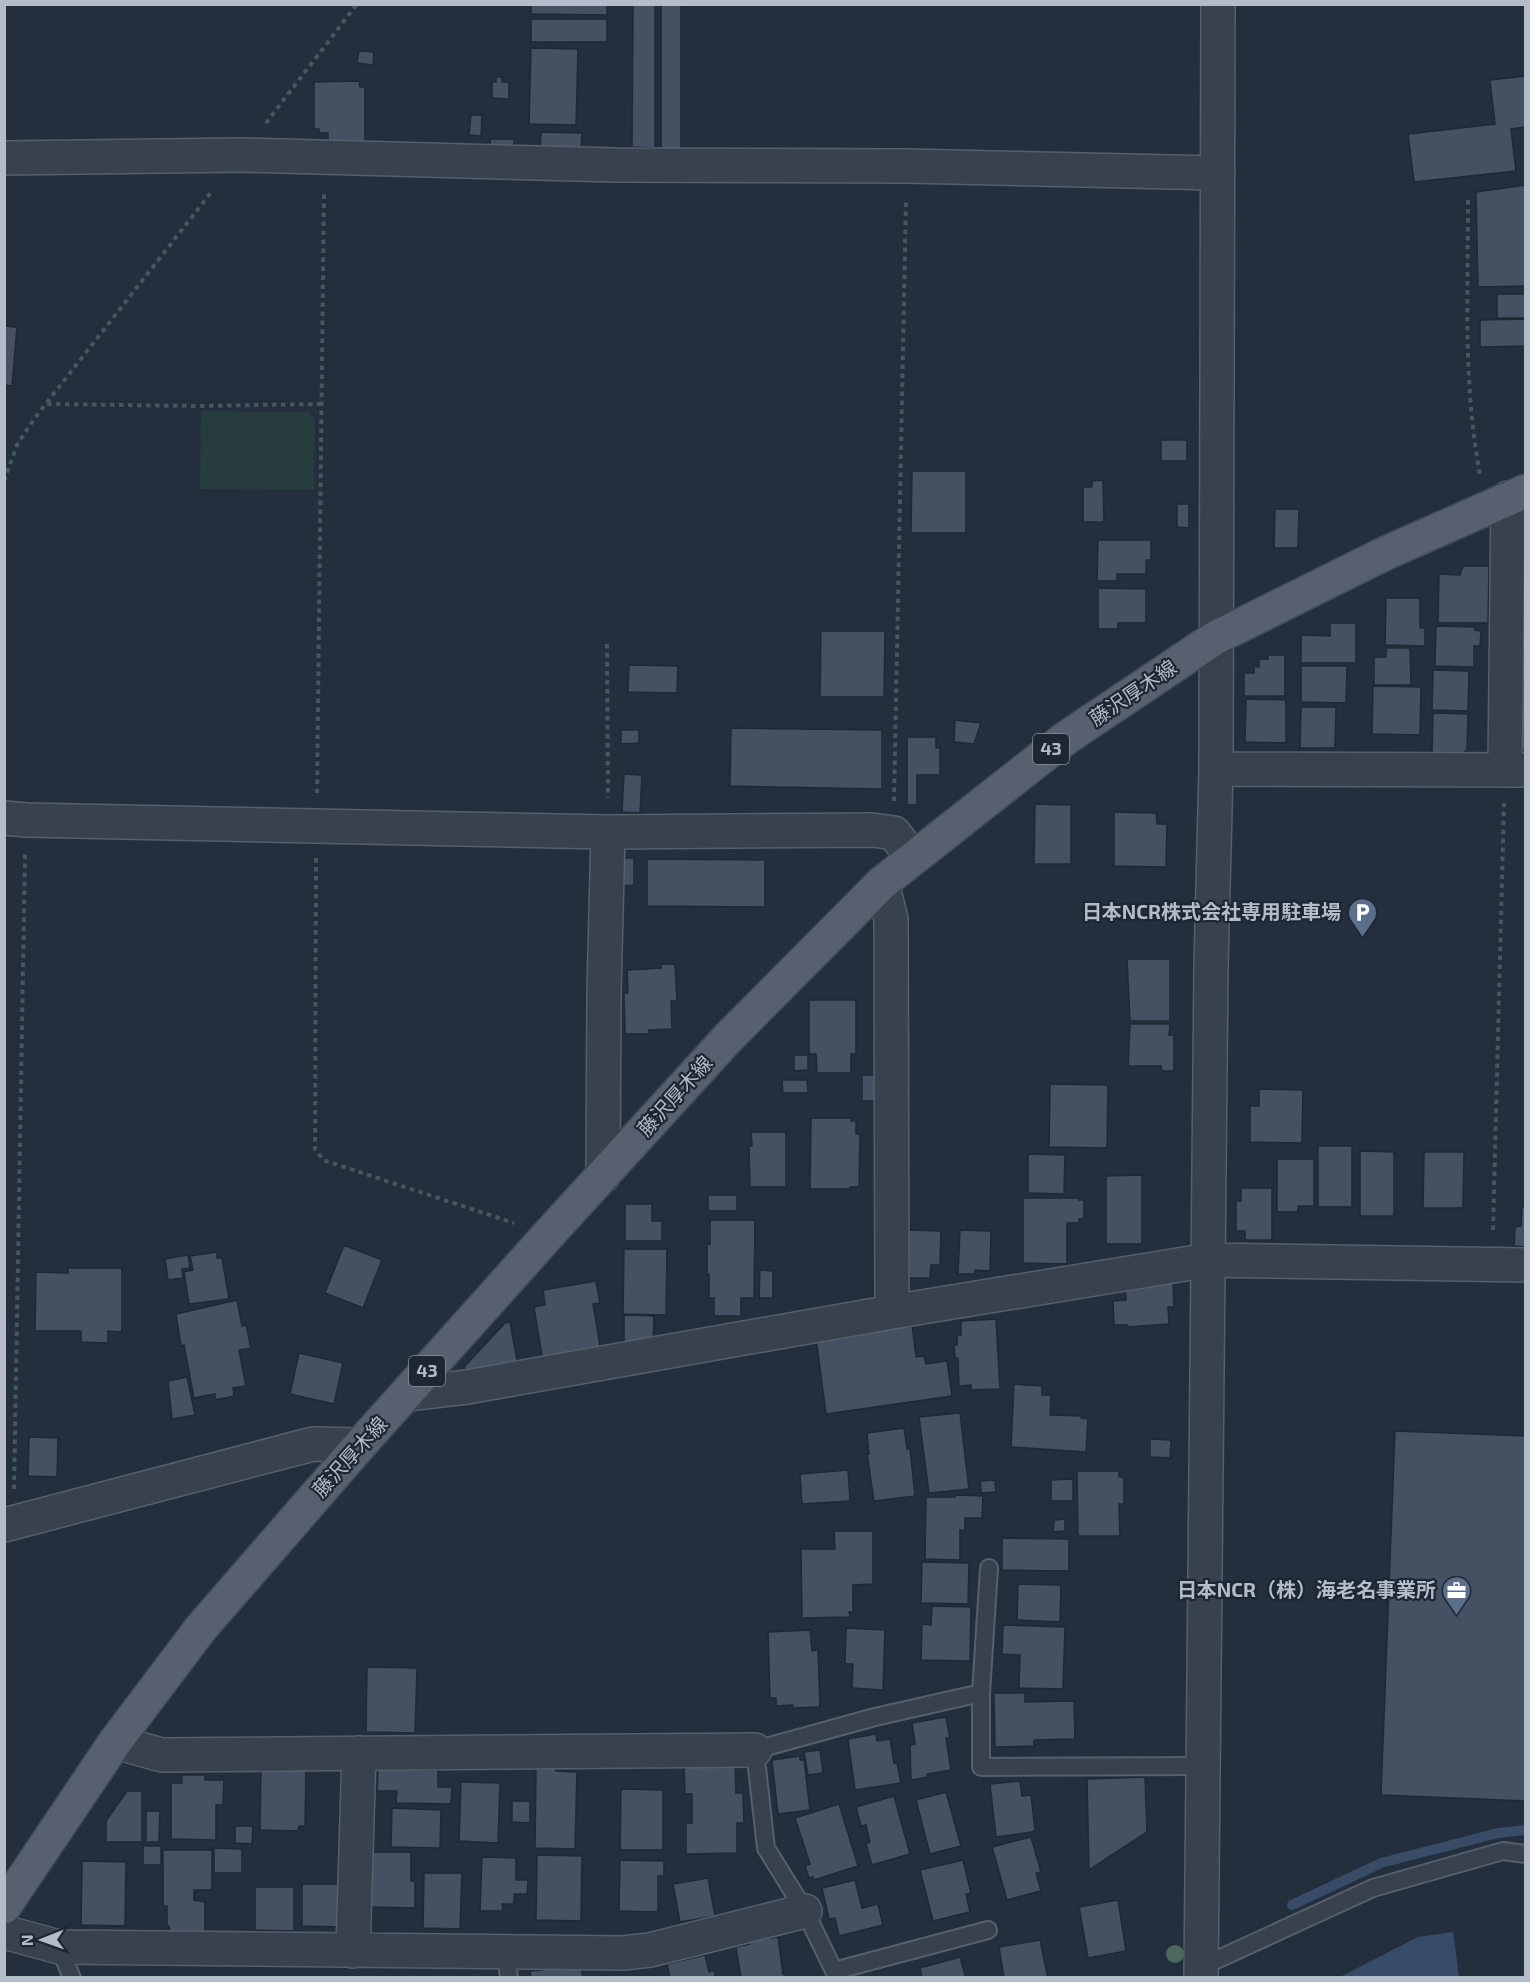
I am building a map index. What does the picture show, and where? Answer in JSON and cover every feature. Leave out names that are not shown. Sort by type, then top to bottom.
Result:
[{"type":"main road","name":"藤沢厚木線","points":[[4,1907],[115,1742],[201,1628],[360,1445],[727,1039],[882,883],[903,846],[1215,638],[1386,553],[1506,499]]},
{"type":"street","points":[[1201,1972],[1211,966],[1216,768],[1218,4]]},
{"type":"street","points":[[4,158],[241,155],[324,159],[627,165],[907,166],[1218,173]]},
{"type":"street","points":[[1216,768],[1515,770],[1506,499]]},
{"type":"street","points":[[15,819],[608,832],[872,830],[903,846]]},
{"type":"street","points":[[603,1176],[608,832]]},
{"type":"street","points":[[882,883],[891,919],[892,1312]]},
{"type":"street","points":[[407,1394],[467,1387],[892,1312],[1209,1260],[1526,1265]]},
{"type":"street","points":[[9,1524],[313,1444],[360,1445]]},
{"type":"street","points":[[115,1742],[162,1755],[756,1750]]},
{"type":"street","points":[[353,1951],[359,1753]]},
{"type":"street","points":[[4,1932],[59,1947],[353,1951],[508,1965],[650,1950],[805,1911]]},
{"type":"lane","points":[[989,1568],[981,1693],[981,1767],[1204,1766]]},
{"type":"lane","points":[[981,1693],[874,1717],[756,1750],[766,1848],[805,1911],[834,1971],[988,1930]]},
{"type":"lane","points":[[1201,1972],[1373,1888],[1503,1851],[1526,1854]]},
{"type":"lane","points":[[59,1947],[72,1977]]},
{"type":"path","points":[[4,481],[17,445],[46,404],[357,4]]},
{"type":"path","points":[[324,159],[316,825],[315,1149],[323,1160],[549,1234]]},
{"type":"path","points":[[903,846],[907,166]]},
{"type":"path","points":[[1468,200],[1469,380],[1472,428],[1506,499]]},
{"type":"path","points":[[46,404],[196,406],[321,404]]},
{"type":"path","points":[[608,644],[608,832]]},
{"type":"path","points":[[1492,1264],[1515,770]]},
{"type":"path","points":[[9,1524],[15,819]]},
{"type":"green space","points":[[201,411],[308,412],[315,419],[314,490],[200,489]]},
{"type":"water","points":[[1453,1932],[1459,1977],[1340,1977],[1418,1937]]},
{"type":"building","points":[[531,4],[607,4],[607,15],[531,14]]},
{"type":"building","points":[[633,4],[655,4],[655,148],[632,147]]},
{"type":"building","points":[[661,4],[681,4],[681,150],[661,150]]},
{"type":"building","points":[[531,19],[607,19],[607,42],[531,42]]},
{"type":"building","points":[[531,48],[578,49],[576,125],[529,124]]},
{"type":"building","points":[[359,51],[374,52],[373,65],[357,63]]},
{"type":"building","points":[[1526,76],[1526,127],[1511,129],[1516,171],[1414,182],[1408,134],[1495,124],[1490,80]]},
{"type":"building","points":[[496,77],[502,77],[502,82],[509,82],[509,99],[492,98],[492,82],[496,82]]},
{"type":"building","points":[[359,81],[360,87],[365,87],[365,146],[328,149],[328,133],[319,133],[319,129],[314,129],[314,82]]},
{"type":"building","points":[[471,115],[482,115],[481,136],[469,135]]},
{"type":"building","points":[[541,132],[582,133],[581,151],[540,150]]},
{"type":"building","points":[[490,139],[514,139],[514,150],[491,149]]},
{"type":"building","points":[[1526,185],[1526,286],[1478,287],[1476,192]]},
{"type":"building","points":[[1497,294],[1526,294],[1526,318],[1497,318]]},
{"type":"building","points":[[1526,319],[1526,346],[1480,347],[1480,320]]},
{"type":"building","points":[[4,326],[17,327],[12,386],[4,385]]},
{"type":"building","points":[[1161,440],[1187,440],[1187,461],[1161,461]]},
{"type":"building","points":[[912,471],[966,471],[966,533],[911,533]]},
{"type":"building","points":[[1103,480],[1104,522],[1083,522],[1083,487],[1092,487],[1092,481]]},
{"type":"building","points":[[1177,504],[1189,504],[1189,528],[1177,527]]},
{"type":"building","points":[[1275,509],[1299,509],[1298,548],[1274,548]]},
{"type":"building","points":[[1098,540],[1151,540],[1151,560],[1146,560],[1146,574],[1117,574],[1117,581],[1097,581]]},
{"type":"building","points":[[1463,566],[1489,566],[1488,623],[1438,623],[1439,574],[1460,575]]},
{"type":"building","points":[[1098,588],[1146,589],[1146,623],[1118,623],[1118,629],[1098,629]]},
{"type":"building","points":[[1386,598],[1420,598],[1420,628],[1425,628],[1425,646],[1385,645]]},
{"type":"building","points":[[1330,623],[1356,623],[1356,663],[1301,663],[1301,635],[1330,636]]},
{"type":"building","points":[[1436,626],[1475,627],[1475,630],[1481,631],[1480,646],[1474,646],[1474,667],[1435,666]]},
{"type":"building","points":[[821,631],[885,631],[884,697],[820,697]]},
{"type":"building","points":[[1386,648],[1410,648],[1411,685],[1374,685],[1374,657],[1386,657]]},
{"type":"building","points":[[1268,655],[1285,655],[1285,696],[1244,696],[1244,673],[1254,673],[1254,666],[1259,667],[1259,659],[1268,659]]},
{"type":"building","points":[[629,665],[678,666],[677,693],[628,692]]},
{"type":"building","points":[[1301,666],[1347,666],[1346,703],[1301,702]]},
{"type":"building","points":[[1433,670],[1469,671],[1468,711],[1432,710]]},
{"type":"building","points":[[1373,686],[1421,687],[1420,735],[1372,734]]},
{"type":"building","points":[[1514,688],[1526,688],[1526,750],[1517,750]]},
{"type":"building","points":[[1246,699],[1286,700],[1286,743],[1245,742]]},
{"type":"building","points":[[1301,707],[1336,707],[1335,748],[1300,748]]},
{"type":"building","points":[[1433,713],[1468,714],[1467,751],[1465,753],[1432,753]]},
{"type":"building","points":[[955,720],[981,723],[974,744],[954,742]]},
{"type":"building","points":[[731,728],[882,730],[882,789],[730,786]]},
{"type":"building","points":[[621,730],[639,730],[639,743],[621,744]]},
{"type":"building","points":[[907,737],[936,737],[936,748],[940,748],[940,775],[917,775],[917,805],[907,805]]},
{"type":"building","points":[[624,774],[642,775],[640,813],[622,812]]},
{"type":"building","points":[[1035,804],[1071,805],[1071,864],[1034,864]]},
{"type":"building","points":[[1114,812],[1156,813],[1157,824],[1167,824],[1166,867],[1114,866]]},
{"type":"building","points":[[622,858],[634,858],[634,885],[622,886]]},
{"type":"building","points":[[647,859],[765,860],[765,907],[647,906]]},
{"type":"building","points":[[1127,959],[1170,959],[1170,1021],[1130,1021]]},
{"type":"building","points":[[661,964],[675,964],[677,1001],[671,1001],[672,1029],[649,1030],[649,1034],[625,1034],[624,993],[628,993],[627,970],[661,968]]},
{"type":"building","points":[[809,1000],[856,1000],[856,1054],[851,1054],[851,1073],[817,1073],[816,1054],[809,1054]]},
{"type":"building","points":[[1130,1024],[1170,1024],[1169,1035],[1174,1035],[1174,1071],[1162,1071],[1161,1066],[1128,1066]]},
{"type":"building","points":[[794,1055],[808,1055],[808,1070],[794,1071]]},
{"type":"building","points":[[862,1075],[879,1075],[880,1101],[862,1101]]},
{"type":"building","points":[[782,1080],[807,1080],[808,1093],[783,1093]]},
{"type":"building","points":[[1050,1084],[1108,1085],[1107,1148],[1049,1147]]},
{"type":"building","points":[[1259,1089],[1303,1090],[1302,1143],[1250,1142],[1250,1106],[1259,1106]]},
{"type":"building","points":[[811,1118],[852,1118],[851,1121],[856,1121],[856,1134],[860,1134],[859,1187],[810,1189]]},
{"type":"building","points":[[751,1132],[786,1132],[786,1187],[750,1187]]},
{"type":"building","points":[[1318,1146],[1352,1146],[1352,1207],[1318,1207]]},
{"type":"building","points":[[1360,1151],[1394,1152],[1394,1216],[1360,1216]]},
{"type":"building","points":[[1424,1152],[1464,1152],[1463,1208],[1423,1208]]},
{"type":"building","points":[[1028,1154],[1065,1155],[1064,1194],[1028,1193]]},
{"type":"building","points":[[1277,1159],[1314,1159],[1314,1206],[1298,1206],[1298,1212],[1277,1212]]},
{"type":"building","points":[[1142,1175],[1142,1244],[1106,1244],[1106,1176]]},
{"type":"building","points":[[1241,1188],[1272,1188],[1272,1240],[1245,1240],[1245,1231],[1236,1231],[1236,1201],[1241,1201]]},
{"type":"building","points":[[708,1195],[737,1195],[737,1211],[708,1211]]},
{"type":"building","points":[[1023,1198],[1079,1198],[1079,1200],[1084,1200],[1084,1219],[1079,1219],[1079,1223],[1067,1223],[1067,1264],[1023,1263]]},
{"type":"building","points":[[625,1204],[652,1204],[652,1221],[662,1221],[662,1241],[625,1241]]},
{"type":"building","points":[[1522,1207],[1526,1207],[1526,1247],[1514,1246],[1515,1227],[1521,1226]]},
{"type":"building","points":[[710,1220],[755,1220],[754,1298],[741,1298],[741,1316],[714,1316],[714,1298],[709,1298],[709,1274],[707,1275]]},
{"type":"building","points":[[907,1230],[941,1231],[940,1265],[931,1265],[930,1278],[906,1278]]},
{"type":"building","points":[[960,1230],[991,1231],[990,1271],[975,1270],[975,1274],[958,1274]]},
{"type":"building","points":[[344,1245],[382,1260],[363,1308],[325,1293]]},
{"type":"building","points":[[624,1249],[667,1249],[666,1315],[623,1314]]},
{"type":"building","points":[[217,1252],[217,1258],[222,1258],[229,1299],[189,1304],[184,1272],[193,1270],[190,1256]]},
{"type":"building","points":[[188,1255],[190,1268],[182,1269],[183,1278],[168,1280],[165,1259]]},
{"type":"building","points":[[68,1268],[122,1268],[122,1332],[108,1331],[108,1343],[81,1342],[81,1331],[35,1331],[36,1272],[68,1273]]},
{"type":"building","points":[[760,1270],[773,1271],[773,1298],[759,1298]]},
{"type":"building","points":[[596,1281],[600,1303],[593,1304],[601,1352],[543,1362],[534,1307],[545,1305],[543,1290]]},
{"type":"building","points":[[1173,1282],[1174,1307],[1168,1307],[1169,1324],[1127,1327],[1127,1325],[1114,1325],[1113,1301],[1126,1300],[1125,1285]]},
{"type":"building","points":[[237,1300],[242,1326],[246,1325],[251,1348],[239,1350],[246,1386],[233,1388],[234,1396],[215,1400],[215,1394],[194,1398],[184,1345],[181,1346],[176,1314]]},
{"type":"building","points":[[624,1315],[654,1316],[653,1345],[624,1344]]},
{"type":"building","points":[[996,1319],[1000,1389],[971,1390],[971,1385],[959,1386],[958,1358],[955,1358],[954,1345],[957,1345],[957,1336],[961,1335],[961,1321]]},
{"type":"building","points":[[510,1322],[518,1366],[466,1375],[464,1367],[505,1323]]},
{"type":"building","points":[[912,1324],[916,1357],[924,1356],[926,1364],[947,1361],[952,1396],[826,1414],[816,1338]]},
{"type":"building","points":[[299,1353],[343,1363],[334,1404],[290,1394]]},
{"type":"building","points":[[187,1377],[195,1415],[172,1419],[168,1381]]},
{"type":"building","points":[[1014,1384],[1042,1386],[1042,1395],[1051,1395],[1050,1415],[1082,1416],[1081,1418],[1088,1419],[1086,1452],[1011,1447]]},
{"type":"building","points":[[960,1413],[969,1489],[929,1493],[919,1417]]},
{"type":"building","points":[[904,1428],[907,1449],[910,1449],[915,1496],[874,1501],[867,1454],[869,1454],[867,1433]]},
{"type":"building","name":"日本NCR（株）海老名事業所","points":[[1395,1431],[1526,1436],[1526,1801],[1381,1795]]},
{"type":"building","points":[[29,1437],[58,1438],[57,1477],[28,1476]]},
{"type":"building","points":[[1150,1439],[1171,1440],[1170,1458],[1150,1457]]},
{"type":"building","points":[[848,1470],[850,1501],[802,1504],[800,1474]]},
{"type":"building","points":[[1077,1471],[1119,1471],[1119,1477],[1124,1477],[1124,1504],[1119,1504],[1120,1536],[1078,1536]]},
{"type":"building","points":[[1073,1479],[1073,1501],[1051,1501],[1051,1480]]},
{"type":"building","points":[[995,1480],[996,1492],[981,1493],[980,1481]]},
{"type":"building","points":[[955,1495],[983,1496],[982,1518],[965,1518],[965,1531],[960,1530],[960,1560],[925,1559],[926,1497],[955,1497]]},
{"type":"building","points":[[1065,1519],[1065,1531],[1053,1532],[1054,1520]]},
{"type":"building","points":[[834,1531],[873,1531],[873,1584],[853,1585],[853,1612],[849,1612],[850,1617],[802,1618],[801,1549],[835,1549]]},
{"type":"building","points":[[1002,1538],[1069,1539],[1069,1571],[1002,1570]]},
{"type":"building","points":[[922,1562],[969,1563],[968,1604],[921,1603]]},
{"type":"building","points":[[1018,1584],[1061,1585],[1060,1622],[1017,1620]]},
{"type":"building","points":[[932,1606],[971,1607],[970,1661],[921,1660],[922,1624],[931,1625]]},
{"type":"building","points":[[1003,1625],[1065,1627],[1063,1689],[1019,1688],[1020,1655],[1002,1654]]},
{"type":"building","points":[[846,1628],[885,1630],[883,1690],[852,1688],[853,1664],[845,1664]]},
{"type":"building","points":[[810,1630],[812,1651],[818,1650],[820,1707],[776,1706],[776,1698],[770,1698],[768,1632]]},
{"type":"building","points":[[367,1667],[417,1668],[415,1733],[366,1732]]},
{"type":"building","points":[[994,1693],[1025,1693],[1025,1702],[1074,1701],[1075,1739],[1034,1740],[1034,1746],[995,1747]]},
{"type":"building","points":[[946,1717],[950,1738],[946,1738],[951,1770],[927,1774],[928,1777],[911,1780],[910,1745],[915,1744],[912,1723]]},
{"type":"building","points":[[876,1734],[877,1741],[890,1739],[894,1763],[897,1762],[901,1783],[855,1790],[848,1739]]},
{"type":"building","points":[[820,1750],[823,1773],[808,1775],[804,1752]]},
{"type":"building","points":[[800,1756],[800,1760],[804,1760],[810,1810],[778,1814],[772,1760]]},
{"type":"building","points":[[735,1763],[736,1793],[743,1793],[744,1823],[737,1823],[737,1853],[686,1854],[686,1823],[692,1823],[692,1794],[685,1794],[684,1765]]},
{"type":"building","points":[[261,1766],[306,1767],[305,1826],[299,1826],[298,1831],[260,1830]]},
{"type":"building","points":[[536,1767],[556,1767],[556,1771],[577,1772],[575,1849],[535,1848]]},
{"type":"building","points":[[378,1769],[438,1770],[438,1787],[452,1787],[451,1804],[396,1803],[397,1791],[377,1791]]},
{"type":"building","points":[[182,1775],[205,1775],[205,1780],[224,1780],[223,1805],[216,1805],[216,1840],[171,1839],[171,1783],[182,1783]]},
{"type":"building","points":[[1145,1777],[1147,1832],[1089,1870],[1087,1779]]},
{"type":"building","points":[[1020,1781],[1022,1796],[1031,1795],[1035,1830],[996,1837],[990,1784]]},
{"type":"building","points":[[461,1782],[500,1783],[498,1843],[459,1841]]},
{"type":"building","points":[[621,1789],[663,1790],[663,1850],[620,1850]]},
{"type":"building","points":[[127,1791],[142,1791],[142,1842],[106,1842],[106,1821]]},
{"type":"building","points":[[946,1792],[961,1846],[930,1854],[916,1800]]},
{"type":"building","points":[[894,1796],[910,1854],[872,1865],[866,1844],[870,1842],[866,1825],[861,1826],[856,1807]]},
{"type":"building","points":[[512,1801],[530,1801],[530,1823],[512,1822]]},
{"type":"building","points":[[839,1804],[858,1866],[814,1880],[813,1877],[809,1878],[805,1866],[810,1864],[795,1818]]},
{"type":"building","points":[[392,1808],[441,1810],[440,1848],[391,1847]]},
{"type":"building","points":[[146,1811],[160,1811],[159,1842],[146,1842]]},
{"type":"building","points":[[235,1826],[253,1826],[252,1844],[235,1843]]},
{"type":"building","points":[[1031,1837],[1041,1872],[1036,1873],[1041,1891],[1007,1900],[992,1847]]},
{"type":"building","points":[[143,1846],[161,1846],[161,1865],[143,1865]]},
{"type":"building","points":[[214,1848],[242,1849],[242,1873],[214,1873]]},
{"type":"building","points":[[163,1850],[212,1850],[212,1890],[194,1890],[194,1900],[205,1902],[205,1933],[170,1932],[167,1926],[167,1906],[163,1906]]},
{"type":"building","points":[[371,1852],[411,1852],[411,1881],[415,1882],[415,1908],[370,1907]]},
{"type":"building","points":[[537,1855],[582,1856],[581,1921],[536,1920]]},
{"type":"building","points":[[482,1857],[516,1858],[516,1880],[528,1880],[527,1894],[514,1894],[514,1904],[502,1904],[503,1911],[480,1911]]},
{"type":"building","points":[[620,1860],[664,1861],[664,1876],[658,1876],[658,1912],[619,1911]]},
{"type":"building","points":[[963,1860],[971,1893],[966,1894],[970,1912],[933,1921],[920,1870]]},
{"type":"building","points":[[82,1861],[126,1862],[125,1926],[81,1925]]},
{"type":"building","points":[[424,1873],[462,1873],[460,1929],[423,1928]]},
{"type":"building","points":[[708,1878],[715,1916],[680,1922],[673,1884]]},
{"type":"building","points":[[855,1880],[862,1908],[878,1904],[883,1925],[839,1936],[835,1918],[829,1919],[822,1888]]},
{"type":"building","points":[[302,1884],[340,1884],[340,1927],[302,1926]]},
{"type":"building","points":[[255,1887],[294,1887],[294,1931],[255,1930]]},
{"type":"building","points":[[1118,1900],[1126,1951],[1088,1958],[1079,1907]]},
{"type":"building","points":[[778,1937],[783,1974],[785,1973],[786,1978],[741,1978],[736,1947],[750,1944],[750,1941]]},
{"type":"building","points":[[1040,1940],[1048,1978],[1004,1978],[999,1947]]},
{"type":"building","points":[[705,1955],[709,1972],[714,1970],[716,1978],[670,1978],[667,1964]]},
{"type":"building","points":[[960,1957],[966,1978],[922,1978],[920,1968]]},
{"type":"building","points":[[581,1966],[583,1978],[531,1978],[530,1971]]},
{"type":"waterway","points":[[1292,1905],[1381,1863],[1498,1833],[1526,1830]]},
{"type":"place","name":"日本NCR株式会社専用駐車場","points":[[1362,938]]},
{"type":"place","name":"日本NCR（株）海老名事業所","points":[[1457,1616]]}]
